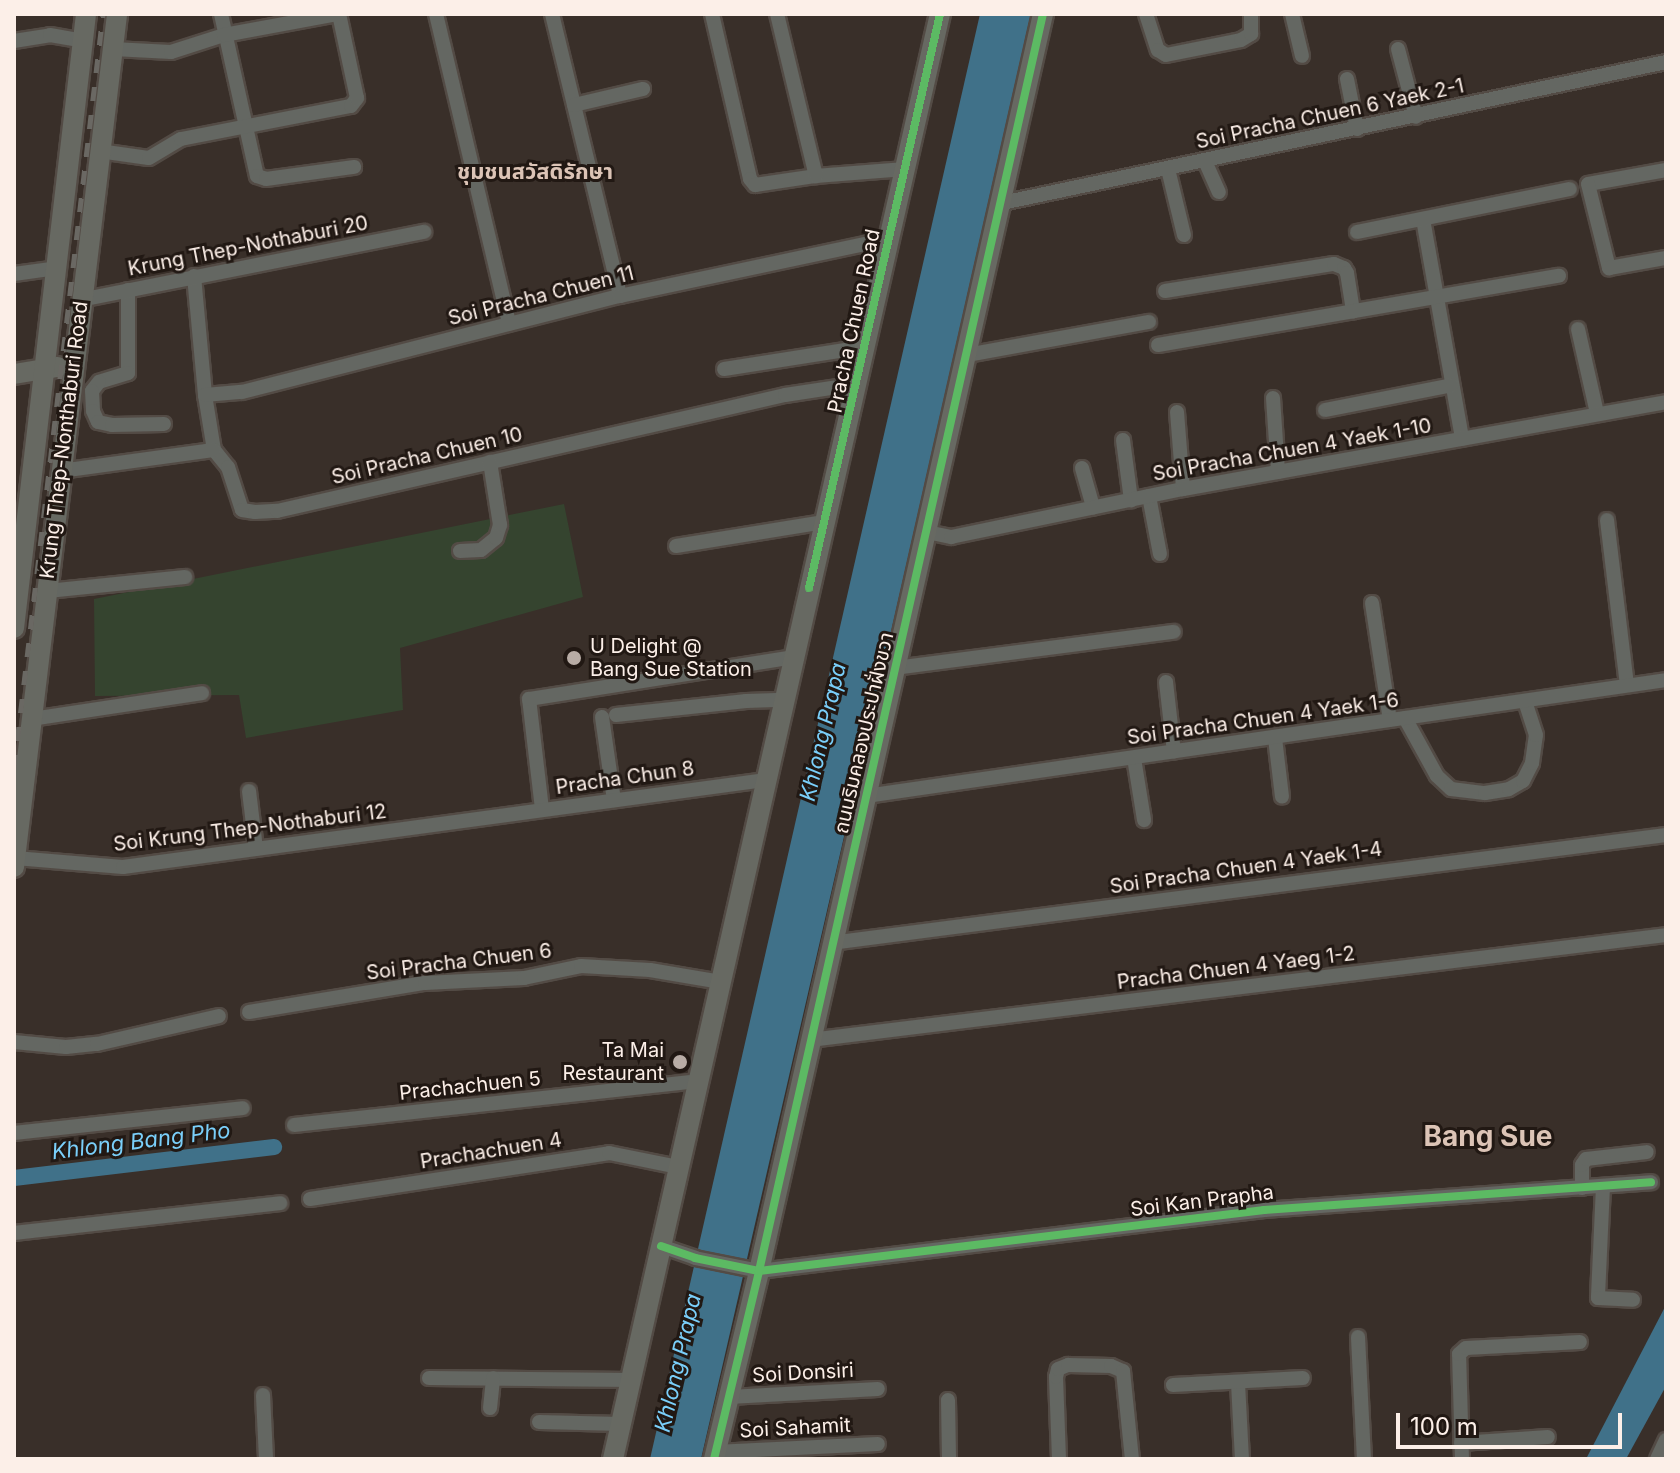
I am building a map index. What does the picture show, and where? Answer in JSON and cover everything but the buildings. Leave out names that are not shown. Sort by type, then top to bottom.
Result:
[{"type":"main road","name":"Krung Thep-Nonthaburi Road","points":[[15,617],[23,479],[45,366],[86,14]]},
{"type":"main road","name":"Krung Thep-Nonthaburi Road","points":[[14,867],[80,300],[117,14]]},
{"type":"main road","name":"Pracha Chuen Road","points":[[613,1459],[940,14]]},
{"type":"main road","name":"ถนนริมคลองประปาฝั่งขวา","points":[[714,1456],[729,1397],[753,1270],[810,1040],[1043,14]]},
{"type":"main road","points":[[14,374],[45,366],[73,368]]},
{"type":"street","points":[[221,14],[257,176],[266,179],[354,167]]},
{"type":"street","points":[[99,151],[149,158],[181,139],[351,106],[357,98],[338,14],[224,35],[171,52],[113,49]]},
{"type":"street","points":[[436,14],[509,324]]},
{"type":"street","points":[[552,14],[620,296]]},
{"type":"street","points":[[712,14],[750,179],[755,185],[765,186],[816,176],[905,169]]},
{"type":"street","points":[[777,14],[816,176]]},
{"type":"street","points":[[1146,14],[1158,50],[1166,55],[1241,40],[1251,34],[1251,14]]},
{"type":"street","points":[[1292,14],[1302,56]]},
{"type":"street","points":[[14,41],[50,35],[83,41]]},
{"type":"street","points":[[1398,49],[1416,117]]},
{"type":"street","name":"Soi Pracha Chuen 6 Yaek 2-1","points":[[1002,203],[1666,62]]},
{"type":"street","points":[[1347,79],[1357,129]]},
{"type":"street","points":[[574,105],[643,89]]},
{"type":"street","points":[[1205,161],[1219,192]]},
{"type":"street","points":[[1168,169],[1184,235]]},
{"type":"street","points":[[1666,170],[1588,184],[1609,268],[1666,258]]},
{"type":"street","points":[[1357,232],[1570,189]]},
{"type":"street","points":[[1423,219],[1462,439]]},
{"type":"street","name":"Krung Thep-Nothaburi 20","points":[[80,300],[424,232]]},
{"type":"street","name":"Soi Pracha Chuen 11","points":[[205,395],[242,392],[620,296],[888,239]]},
{"type":"street","points":[[1165,291],[1334,264],[1347,273],[1353,312]]},
{"type":"street","points":[[14,274],[57,268]]},
{"type":"street","name":"Soi Pracha Chuen 10","points":[[194,276],[205,395],[214,450],[228,467],[242,510],[277,511],[785,395],[858,384]]},
{"type":"street","points":[[1158,345],[1559,276]]},
{"type":"street","points":[[128,290],[128,373],[99,382],[92,391],[93,411],[98,422],[112,425],[164,424]]},
{"type":"street","points":[[967,355],[1149,322]]},
{"type":"street","points":[[1578,329],[1597,413]]},
{"type":"street","points":[[724,369],[864,347]]},
{"type":"street","points":[[1325,410],[1452,385]]},
{"type":"street","points":[[1273,398],[1278,472]]},
{"type":"street","name":"Soi Pracha Chuen 4 Yaek 1-10","points":[[927,532],[951,537],[1183,489],[1666,402]]},
{"type":"street","points":[[1177,412],[1183,489]]},
{"type":"street","points":[[1123,440],[1131,500]]},
{"type":"street","points":[[60,471],[214,450]]},
{"type":"street","points":[[460,551],[481,550],[496,538],[500,525],[490,462]]},
{"type":"street","points":[[1082,468],[1093,507]]},
{"type":"street","points":[[1149,496],[1160,554]]},
{"type":"street","points":[[1607,520],[1627,685]]},
{"type":"street","points":[[676,546],[824,522]]},
{"type":"street","points":[[47,591],[185,577]]},
{"type":"street","points":[[1372,603],[1398,719],[1437,776],[1451,789],[1485,793],[1509,789],[1523,781],[1532,763],[1536,735],[1525,702]]},
{"type":"street","points":[[895,668],[1174,632]]},
{"type":"street","points":[[542,809],[529,699],[794,657]]},
{"type":"street","name":"Soi Pracha Chuen 4 Yaek 1-6","points":[[866,796],[1666,680]]},
{"type":"street","points":[[1166,682],[1174,752]]},
{"type":"street","points":[[31,719],[202,693]]},
{"type":"street","points":[[614,800],[609,716],[784,700]]},
{"type":"street","points":[[1275,738],[1282,797]]},
{"type":"street","points":[[1134,758],[1144,820]]},
{"type":"street","name":"Pracha Chun 8","points":[[490,817],[766,780]]},
{"type":"street","points":[[249,791],[256,849]]},
{"type":"street","name":"Soi Krung Thep-Nothaburi 12","points":[[15,858],[123,867],[490,817]]},
{"type":"street","name":"Soi Pracha Chuen 4 Yaek 1-4","points":[[831,943],[1666,835]]},
{"type":"street","name":"Pracha Chuen 4 Yaeg 1-2","points":[[810,1040],[1666,935]]},
{"type":"street","name":"Soi Pracha Chuen 6","points":[[249,1012],[425,983],[524,978],[581,966],[650,970],[721,982]]},
{"type":"street","points":[[14,1042],[66,1047],[97,1044],[219,1016]]},
{"type":"street","name":"Prachachuen 5","points":[[294,1125],[698,1081]]},
{"type":"street","points":[[14,1133],[243,1108]]},
{"type":"street","points":[[1582,1188],[1582,1165],[1586,1159],[1647,1152]]},
{"type":"street","name":"Prachachuen 4","points":[[310,1199],[609,1153],[678,1167]]},
{"type":"street","name":"Soi Kan Prapha","points":[[661,1246],[695,1258],[753,1270],[1264,1210],[1651,1182]]},
{"type":"street","points":[[1603,1186],[1598,1298],[1633,1300]]},
{"type":"street","points":[[14,1233],[280,1203]]},
{"type":"street","points":[[1358,1337],[1364,1459]]},
{"type":"street","points":[[1462,1459],[1459,1354],[1466,1348],[1580,1342]]},
{"type":"street","points":[[1059,1459],[1058,1369],[1068,1365],[1118,1368],[1127,1377],[1132,1459]]},
{"type":"street","points":[[429,1378],[631,1380]]},
{"type":"street","points":[[490,1408],[493,1378]]},
{"type":"street","points":[[1173,1385],[1303,1378]]},
{"type":"street","points":[[1238,1383],[1242,1459]]},
{"type":"street","name":"Soi Donsiri","points":[[729,1397],[878,1389]]},
{"type":"street","points":[[263,1395],[266,1459]]},
{"type":"street","points":[[948,1400],[949,1459]]},
{"type":"street","points":[[539,1422],[621,1424]]},
{"type":"street","points":[[1461,1443],[1548,1437]]},
{"type":"street","name":"Soi Sahamit","points":[[714,1456],[878,1444]]},
{"type":"green space","points":[[564,504],[583,597],[400,648],[403,710],[246,738],[239,695],[95,696],[94,599]]},
{"type":"water","name":"Khlong Prapa","points":[[980,14],[1033,14],[701,1459],[650,1459]]},
{"type":"water","points":[[1666,1305],[1666,1386],[1626,1459],[1586,1459]]},
{"type":"waterway","name":"Khlong Bang Pho","points":[[14,1178],[274,1147]]},
{"type":"railway","points":[[14,768],[103,14]]},
{"type":"cycle path","points":[[809,588],[940,14]]},
{"type":"cycle path","points":[[714,1459],[1043,14]]},
{"type":"cycle path","points":[[661,1246],[695,1258],[759,1271],[1264,1210],[1651,1182]]},
{"type":"place","name":"U Delight @ Bang Sue Station","points":[[574,658]]},
{"type":"place","name":"Ta Mai Restaurant","points":[[680,1062]]},
{"type":"district","name":"ชุมชนสวัสดิรักษา","points":[[535,172]]},
{"type":"district","name":"Bang Sue","points":[[1488,1136]]}]
